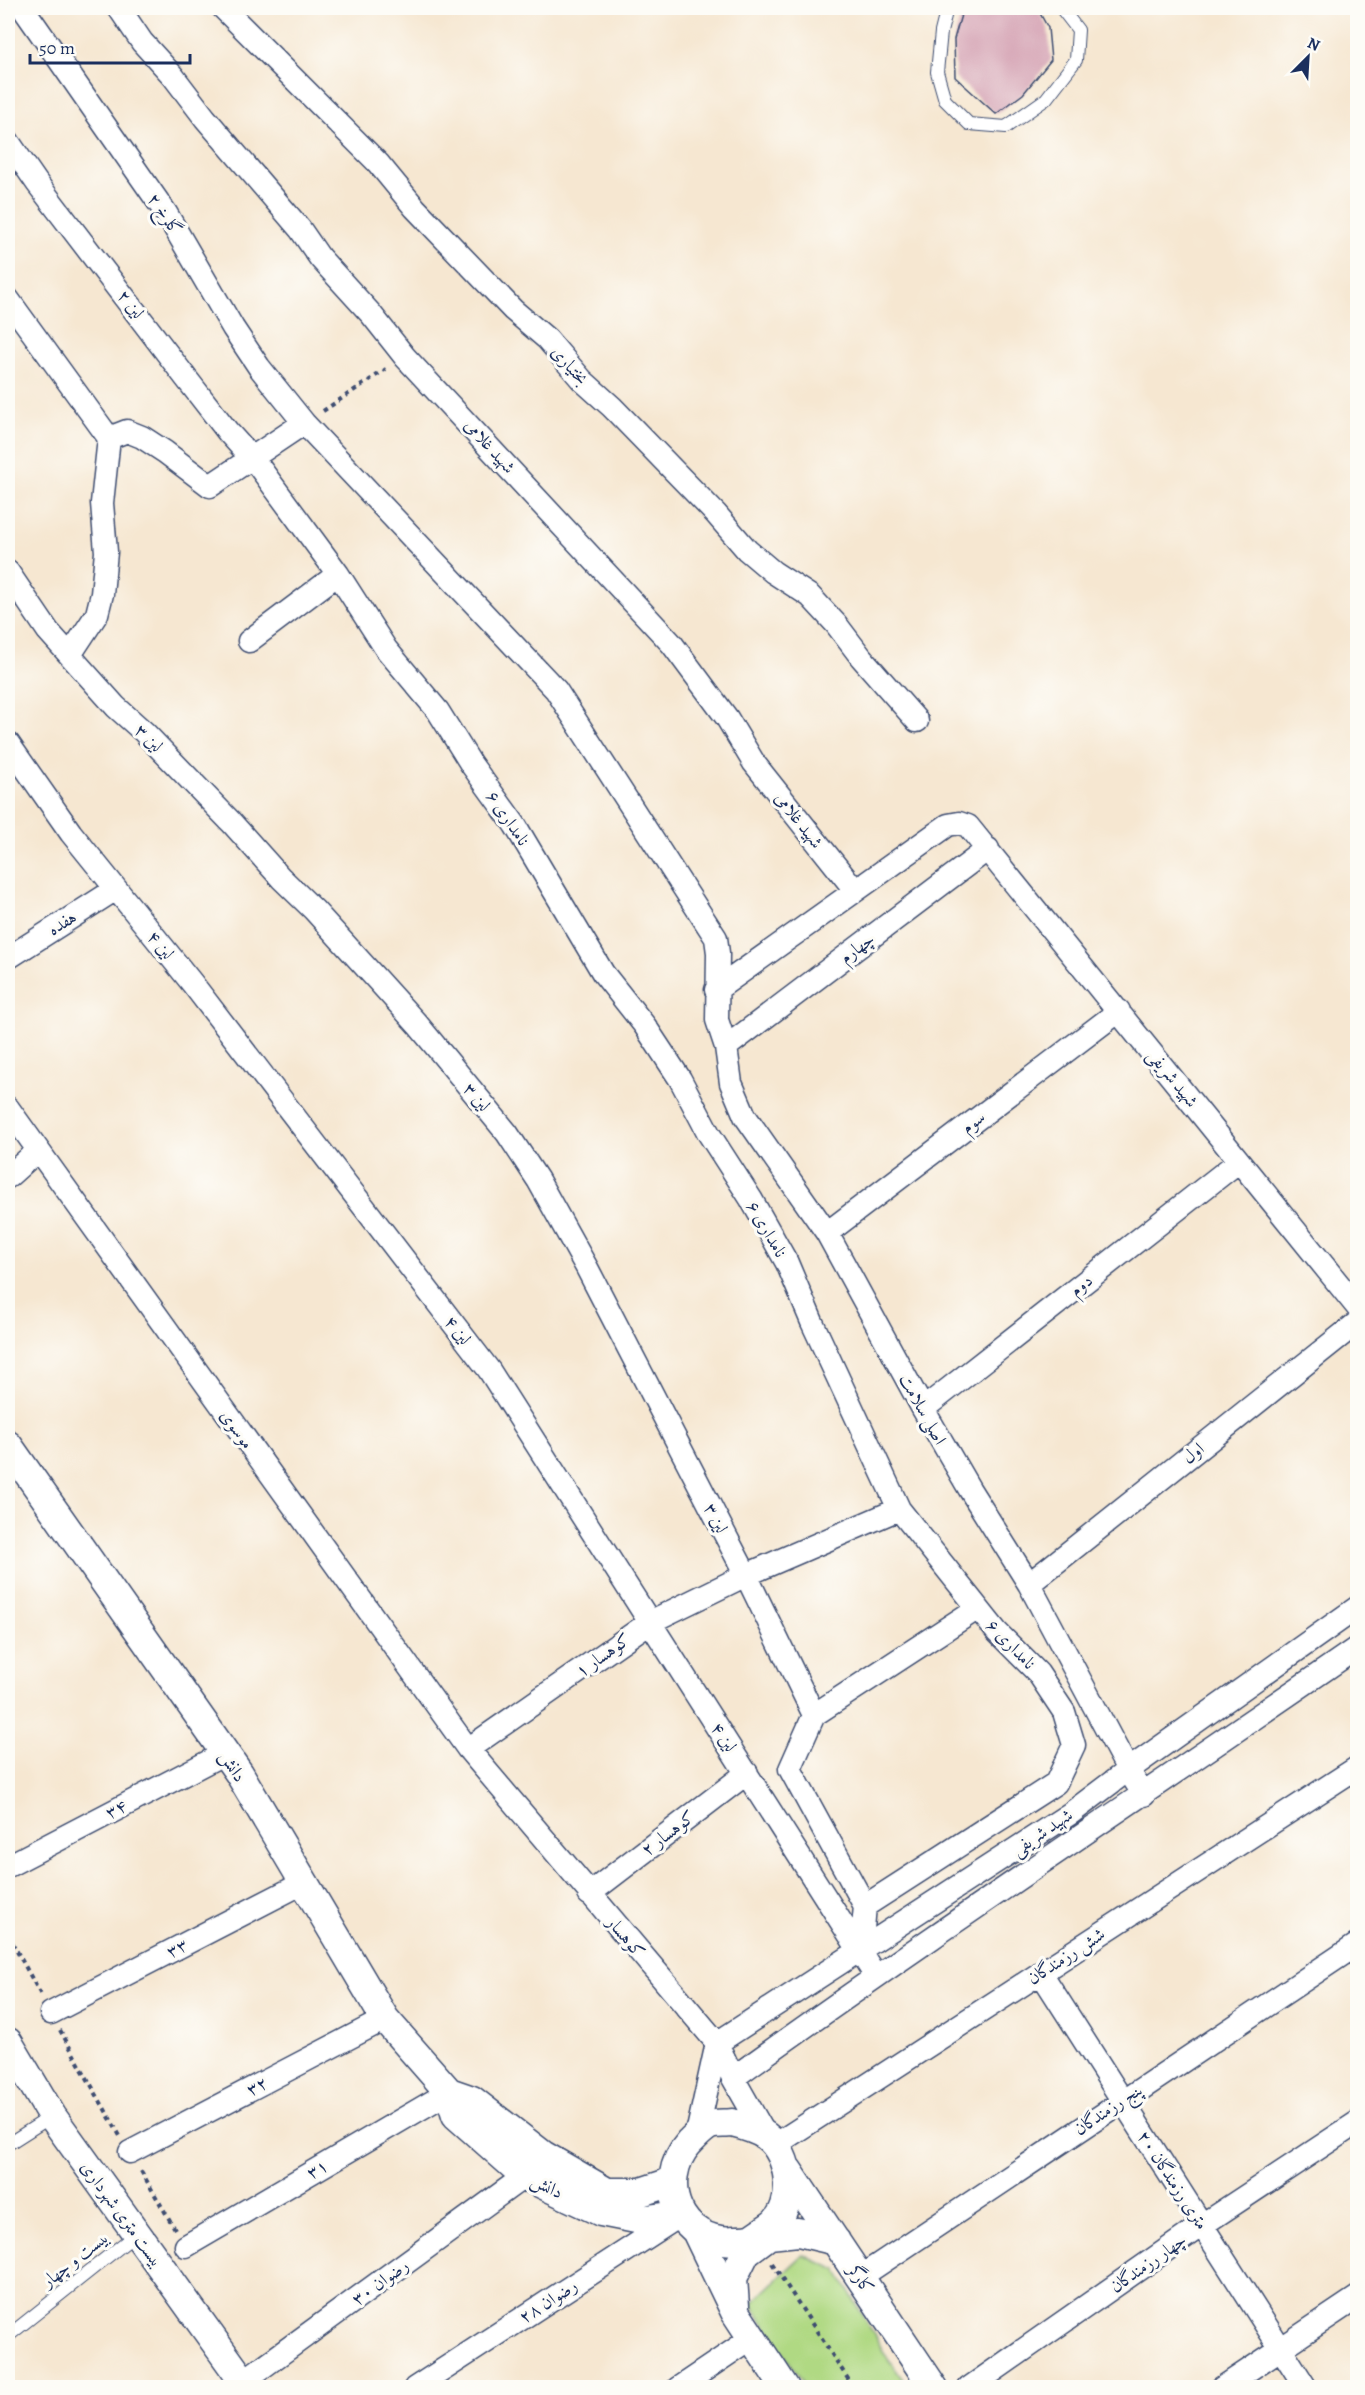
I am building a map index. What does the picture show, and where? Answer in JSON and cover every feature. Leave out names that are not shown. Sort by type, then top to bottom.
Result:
[{"type":"street","name":"گلرخ ۲","points":[[23,8],[166,213],[233,328],[259,367],[304,423],[556,690],[716,938],[718,954],[716,990]]},
{"type":"street","name":"شهید غلامی","points":[[118,8],[142,42],[173,76],[205,118],[300,230],[320,258],[371,314],[405,357],[672,644],[727,718],[754,763],[855,890]]},
{"type":"street","name":"بختیاری","points":[[223,8],[378,163],[415,208],[513,310],[547,339],[582,380],[612,406],[716,514],[747,550],[773,572],[810,596],[917,721]]},
{"type":"street","name":"لین ۲","points":[[8,141],[37,183],[200,396],[254,461]]},
{"type":"street","points":[[8,299],[109,438],[102,503],[106,552],[102,594],[97,614],[70,655]]},
{"type":"street","points":[[109,438],[127,431],[142,437],[210,486],[254,461],[304,423]]},
{"type":"street","name":"نامداری ۶","points":[[254,461],[338,574],[387,650],[438,711],[471,764],[515,825],[603,974],[645,1026],[680,1079],[787,1263],[899,1509],[997,1632],[1038,1673],[1064,1712],[1074,1745],[1056,1782],[865,1906]]},
{"type":"street","name":"لین ۳","points":[[8,572],[48,631],[116,707],[209,798],[281,878],[321,917],[418,1025],[507,1133],[564,1224],[746,1575],[814,1715]]},
{"type":"street","points":[[249,640],[338,574]]},
{"type":"street","name":"لین ۴","points":[[8,743],[71,833],[192,983],[489,1370],[875,1975]]},
{"type":"street","name":"شهید شریفی","points":[[716,990],[948,825],[959,823],[968,826],[1358,1308]]},
{"type":"street","name":"چهارم","points":[[726,1047],[988,849]]},
{"type":"street","name":"هفده","points":[[8,958],[116,889]]},
{"type":"street","name":"اصلی سلامت","points":[[716,990],[717,1020],[726,1047],[731,1083],[745,1116],[826,1233],[970,1491],[1029,1584],[1128,1770],[1144,1795]]},
{"type":"street","name":"سوم","points":[[826,1233],[1119,1011]]},
{"type":"street","name":"موسوی","points":[[8,1108],[468,1749]]},
{"type":"street","points":[[8,1177],[37,1151]]},
{"type":"street","name":"دوم","points":[[923,1409],[1239,1161]]},
{"type":"street","name":"اول","points":[[1029,1584],[1358,1322]]},
{"type":"street","name":"دانش","points":[[8,1445],[225,1753],[385,2019],[449,2092],[456,2115],[525,2176],[601,2212],[640,2220],[688,2223]]},
{"type":"street","name":"کوهسار ۱","points":[[468,1749],[650,1622],[746,1575],[899,1509]]},
{"type":"street","name":"شهید شریفی","points":[[717,2043],[1071,1813],[1358,1607]]},
{"type":"street","points":[[861,1951],[865,1906],[790,1770],[814,1715],[978,1608]]},
{"type":"street","name":"شهید شریفی","points":[[733,2078],[875,1975],[1144,1795],[1358,1647]]},
{"type":"street","name":"کوهسار","points":[[468,1749],[717,2043],[733,2078],[771,2140]]},
{"type":"street","name":"۳۴","points":[[8,1866],[225,1753]]},
{"type":"street","name":"شش رزمندگان","points":[[771,2140],[1041,1972],[1358,1767]]},
{"type":"street","name":"کوهسار ۲","points":[[589,1894],[747,1773]]},
{"type":"street","name":"۳۳","points":[[51,2013],[303,1882]]},
{"type":"street","name":"پنج رزمندگان","points":[[860,2277],[1358,1944]]},
{"type":"street","name":"۲۰ متری رزمندگان","points":[[1041,1972],[1306,2388]]},
{"type":"street","name":"۳۲","points":[[130,2152],[385,2019]]},
{"type":"street","name":"بیست متری شهرداری","points":[[8,2042],[52,2116],[239,2384]]},
{"type":"street","points":[[697,2134],[717,2043]]},
{"type":"street","name":"دانش","points":[[449,2092],[472,2100],[543,2155],[607,2192],[641,2192],[671,2182]]},
{"type":"street","name":"۳۱","points":[[186,2246],[449,2092]]},
{"type":"street","name":"چهار رزمندگان","points":[[969,2388],[1202,2225],[1358,2122]]},
{"type":"street","points":[[688,2223],[723,2242],[751,2239],[774,2223],[788,2198],[788,2170],[771,2140],[752,2128],[732,2123],[710,2125],[697,2134],[678,2155],[671,2182],[688,2223],[735,2312],[785,2388]]},
{"type":"street","name":"کارگر","points":[[788,2170],[934,2388]]},
{"type":"street","name":"رضوان ۳۰","points":[[239,2384],[525,2176]]},
{"type":"street","name":"رضوان ۲۸","points":[[415,2388],[688,2223]]},
{"type":"street","points":[[735,2312],[733,2278],[746,2252],[769,2235],[798,2232],[836,2241]]},
{"type":"street","points":[[1222,2388],[1358,2297]]},
{"type":"street","points":[[678,2388],[752,2338]]},
{"type":"lane","points":[[947,8],[941,32],[937,72],[945,100],[969,124],[1006,127],[1046,99],[1076,60],[1078,30],[1061,8]]},
{"type":"lane","points":[[8,2144],[52,2116]]},
{"type":"lane","name":"بیست و چهار","points":[[8,2336],[136,2234]]},
{"type":"path","points":[[304,423],[405,357]]},
{"type":"path","points":[[8,1935],[130,2152],[186,2246]]},
{"type":"path","points":[[758,2243],[854,2388]]},
{"type":"green space","points":[[803,2255],[837,2270],[885,2354],[908,2387],[806,2387],[751,2304]]},
{"type":"building","points":[[963,8],[1037,8],[1048,28],[1051,60],[1023,94],[996,114],[955,77],[954,39]]}]
